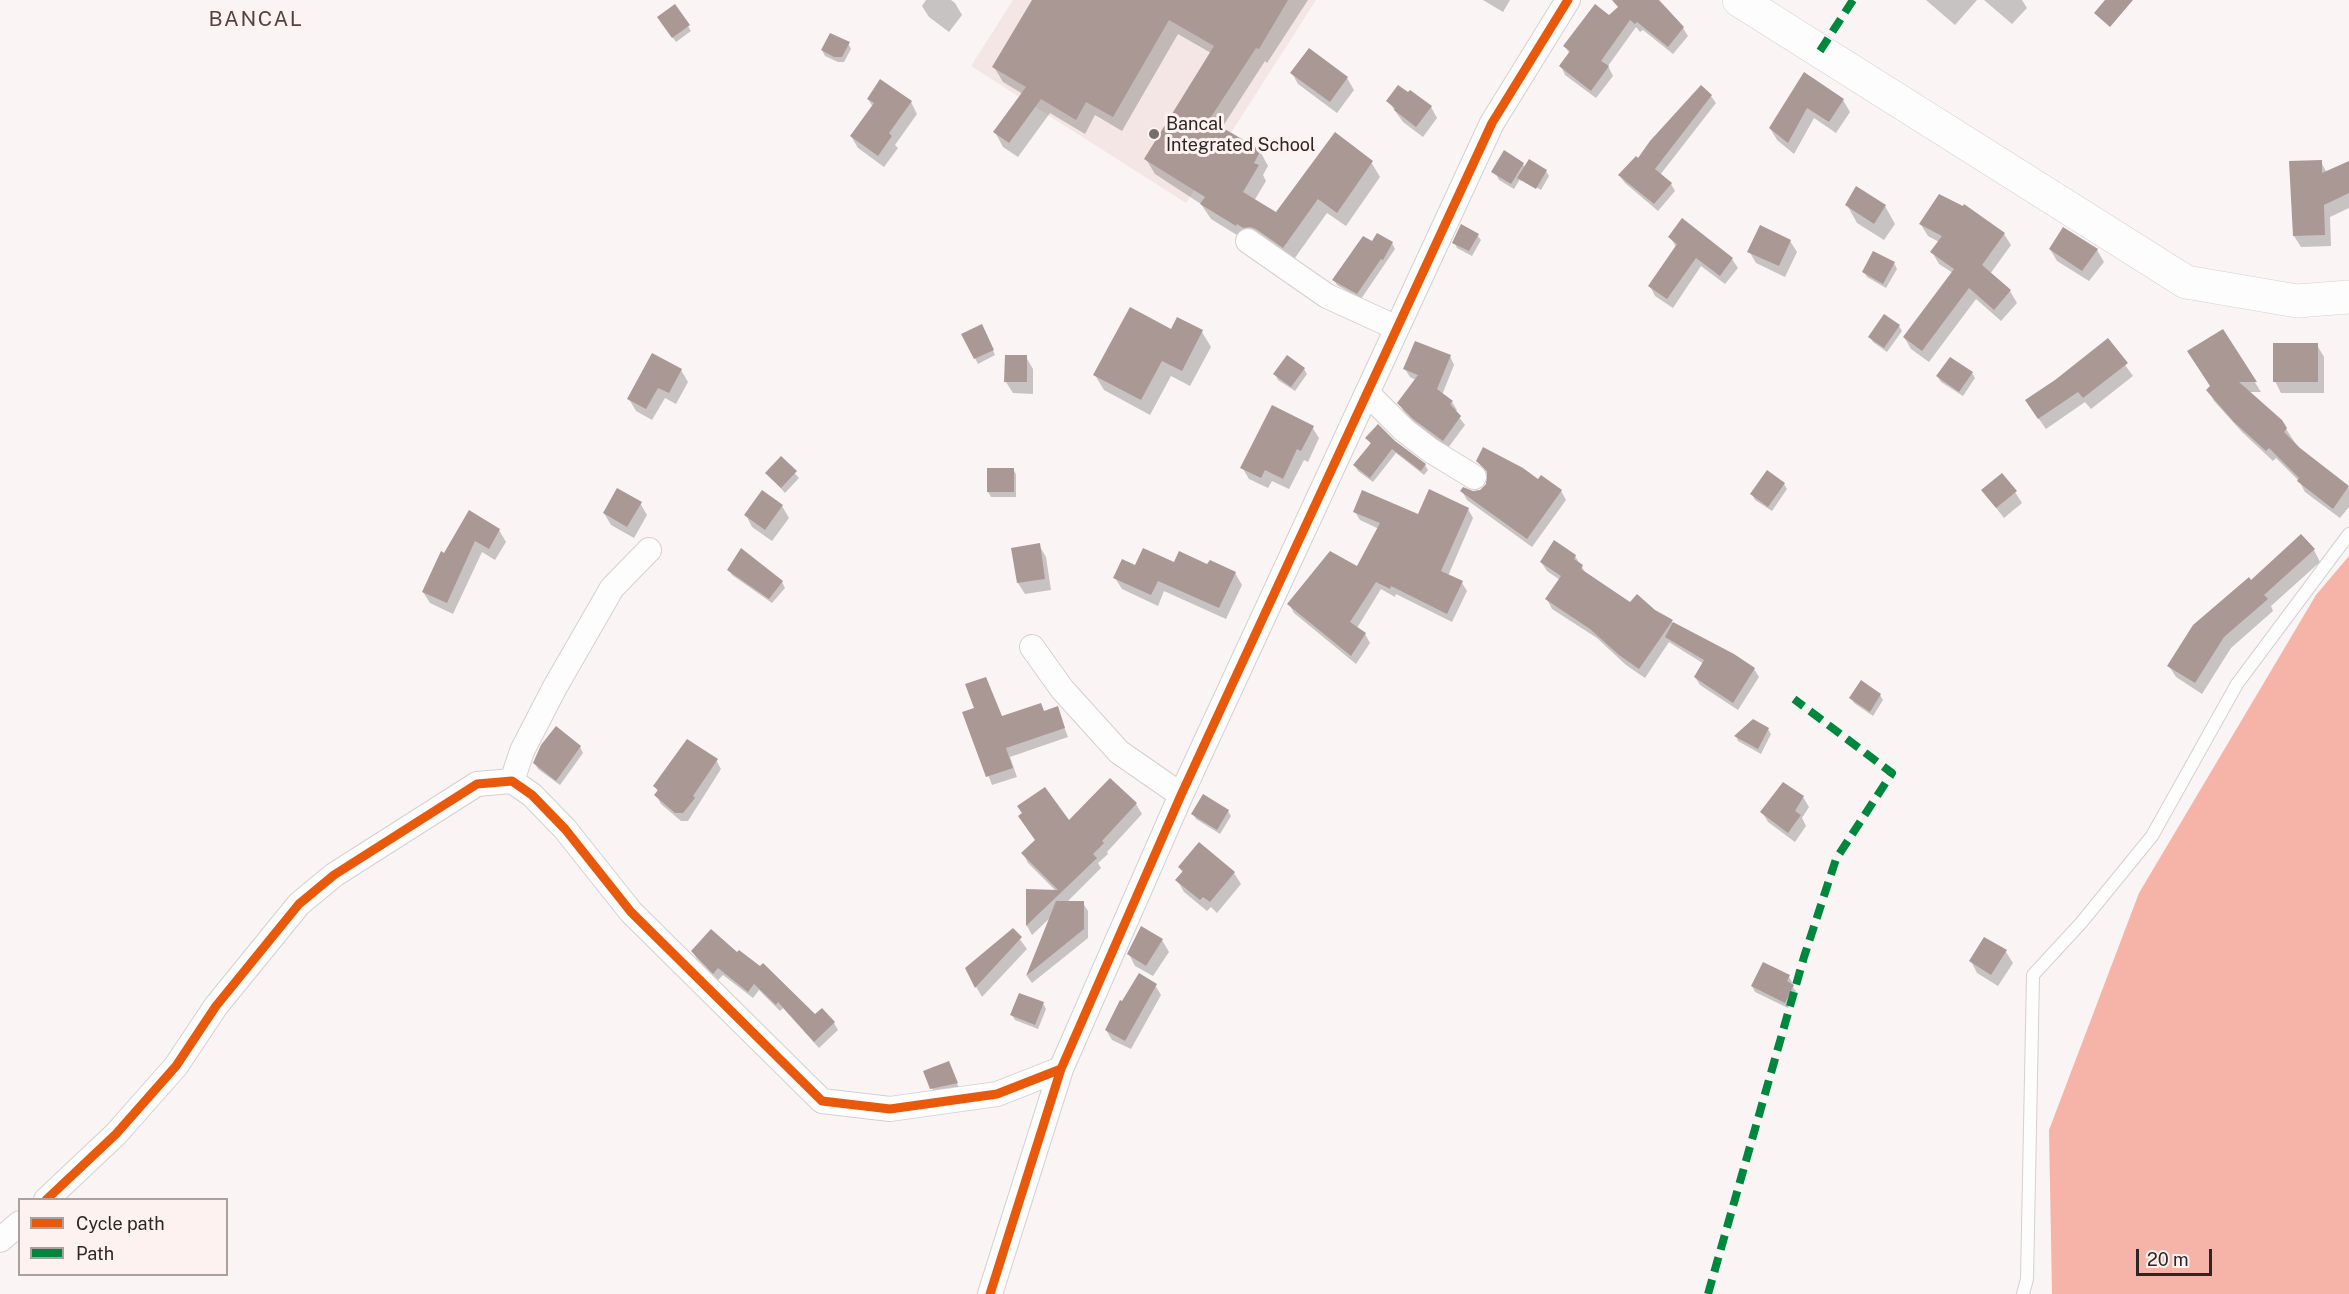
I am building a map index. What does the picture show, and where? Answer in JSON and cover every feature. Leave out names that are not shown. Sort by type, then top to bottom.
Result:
[{"type":"main road","points":[[1739,0],[2186,282],[2297,301],[2349,297]]},
{"type":"street","points":[[990,1294],[1061,1070],[1181,795],[1492,123],[1568,0]]},
{"type":"street","points":[[1248,241],[1327,296],[1397,328]]},
{"type":"street","points":[[1367,393],[1404,430],[1430,450],[1474,477]]},
{"type":"street","points":[[512,781],[522,751],[555,687],[612,588],[650,550]]},
{"type":"street","points":[[1032,647],[1062,689],[1119,752],[1181,795]]},
{"type":"street","points":[[48,1198],[116,1134],[176,1066],[216,1006],[299,904],[334,875],[477,784],[512,781],[532,795],[565,829],[631,912],[822,1101],[890,1109],[997,1094],[1061,1070]]},
{"type":"street","points":[[0,1240],[18,1225]]},
{"type":"lane","points":[[2023,1294],[2026,1279],[2033,975],[2081,923],[2152,836],[2237,684],[2349,534]]},
{"type":"shaded area","name":"Bancal Integrated School","points":[[1013,0],[1316,0],[1186,203],[971,66]]},
{"type":"shaded area","points":[[2349,556],[2349,1294],[2052,1294],[2049,1130],[2139,893],[2316,595]]},
{"type":"building","name":"Bancal Integrated School","points":[[1032,0],[1288,0],[1259,49],[1256,48],[1209,120],[1261,150],[1254,163],[1259,165],[1243,192],[1276,212],[1335,132],[1373,161],[1337,213],[1318,199],[1283,248],[1256,229],[1243,228],[1237,224],[1236,226],[1200,204],[1205,197],[1144,159],[1214,46],[1169,20],[1113,117],[1086,102],[1076,120],[1041,99],[1009,143],[993,132],[1026,87],[992,67]]},
{"type":"building","points":[[1612,0],[1659,0],[1684,27],[1668,47],[1637,22],[1635,24],[1630,20],[1601,61],[1609,66],[1591,91],[1559,66],[1570,51],[1563,46],[1595,4],[1609,15],[1618,7]]},
{"type":"building","points":[[2105,0],[2133,0],[2110,27],[2094,13]]},
{"type":"building","points":[[675,4],[690,25],[672,38],[657,17]]},
{"type":"building","points":[[830,33],[850,42],[842,57],[834,57],[821,50]]},
{"type":"building","points":[[1309,48],[1348,77],[1330,102],[1290,73]]},
{"type":"building","points":[[1804,72],[1844,99],[1829,122],[1807,108],[1788,143],[1769,128]]},
{"type":"building","points":[[880,79],[912,101],[889,133],[892,136],[878,156],[850,136],[874,103],[867,99]]},
{"type":"building","points":[[1398,85],[1408,92],[1410,90],[1432,106],[1416,127],[1386,101]]},
{"type":"building","points":[[1701,85],[1712,95],[1655,169],[1672,183],[1654,204],[1618,175],[1636,156],[1638,158],[1650,141]]},
{"type":"building","points":[[1504,150],[1524,163],[1511,184],[1491,172]]},
{"type":"building","points":[[1529,159],[1547,170],[1536,189],[1517,178]]},
{"type":"building","points":[[2322,160],[2322,173],[2349,161],[2349,193],[2324,205],[2325,235],[2293,236],[2289,161]]},
{"type":"building","points":[[1856,186],[1886,205],[1874,224],[1845,205]]},
{"type":"building","points":[[1939,194],[1963,206],[1964,204],[2005,233],[1982,265],[2011,290],[1994,310],[1969,288],[1922,351],[1903,337],[1954,269],[1930,252],[1942,236],[1919,224]]},
{"type":"building","points":[[1682,218],[1733,258],[1720,276],[1696,258],[1667,299],[1648,286],[1677,244],[1668,237]]},
{"type":"building","points":[[1461,224],[1479,234],[1469,251],[1452,243]]},
{"type":"building","points":[[1760,225],[1791,240],[1779,266],[1747,252]]},
{"type":"building","points":[[2063,227],[2098,249],[2082,271],[2049,249]]},
{"type":"building","points":[[1377,233],[1393,242],[1383,260],[1381,259],[1357,294],[1332,280],[1363,236],[1372,241]]},
{"type":"building","points":[[1873,251],[1895,262],[1883,284],[1862,272]]},
{"type":"building","points":[[1130,307],[1171,329],[1177,317],[1203,330],[1182,371],[1162,361],[1141,400],[1093,375]]},
{"type":"building","points":[[1884,314],[1900,325],[1884,348],[1868,337]]},
{"type":"building","points":[[982,324],[994,350],[974,359],[961,334]]},
{"type":"building","points":[[2223,329],[2257,382],[2239,382],[2282,420],[2287,428],[2284,432],[2300,448],[2349,486],[2333,509],[2297,481],[2299,478],[2269,448],[2266,451],[2234,422],[2206,390],[2210,386],[2187,351]]},
{"type":"building","points":[[2108,338],[2128,363],[2083,398],[2078,392],[2038,419],[2025,400],[2055,380]]},
{"type":"building","points":[[1415,341],[1451,355],[1437,389],[1453,401],[1450,404],[1461,416],[1443,441],[1413,419],[1397,403],[1418,375],[1403,369]]},
{"type":"building","points":[[2273,343],[2318,343],[2318,382],[2273,382]]},
{"type":"building","points":[[652,353],[682,369],[669,393],[658,388],[646,409],[627,399]]},
{"type":"building","points":[[1005,355],[1027,355],[1027,382],[1004,382]]},
{"type":"building","points":[[1287,355],[1305,368],[1291,387],[1273,374]]},
{"type":"building","points":[[1950,357],[1973,372],[1959,392],[1936,376]]},
{"type":"building","points":[[1272,405],[1314,426],[1301,451],[1297,449],[1283,479],[1265,470],[1261,478],[1240,468]]},
{"type":"building","points":[[1378,424],[1395,441],[1426,464],[1421,471],[1392,449],[1370,478],[1353,465],[1371,443],[1365,438]]},
{"type":"building","points":[[1483,447],[1523,468],[1538,479],[1541,475],[1562,490],[1527,539],[1460,491],[1463,487],[1473,491],[1480,490],[1486,484],[1487,471],[1476,461]]},
{"type":"building","points":[[781,456],[797,471],[781,488],[765,473]]},
{"type":"building","points":[[987,468],[1014,468],[1014,492],[987,492]]},
{"type":"building","points":[[1767,470],[1785,483],[1768,507],[1750,494]]},
{"type":"building","points":[[2002,473],[2017,491],[1996,508],[1981,490]]},
{"type":"building","points":[[617,488],[642,502],[627,527],[603,513]]},
{"type":"building","points":[[1429,489],[1469,508],[1441,571],[1463,581],[1447,614],[1391,586],[1390,589],[1376,582],[1350,622],[1366,633],[1351,656],[1287,604],[1330,551],[1357,566],[1380,523],[1353,512],[1362,490],[1418,514]]},
{"type":"building","points":[[762,490],[783,505],[765,530],[744,515]]},
{"type":"building","points":[[469,510],[500,529],[489,549],[475,541],[447,603],[422,592],[441,551],[444,553]]},
{"type":"building","points":[[2301,534],[2315,549],[2264,595],[2268,599],[2224,637],[2195,683],[2167,666],[2193,625],[2249,577],[2251,580]]},
{"type":"building","points":[[1554,540],[1576,555],[1574,559],[1583,565],[1581,569],[1630,602],[1637,594],[1655,610],[1673,620],[1639,669],[1619,655],[1590,629],[1545,599],[1561,576],[1540,562]]},
{"type":"building","points":[[1040,543],[1045,579],[1017,583],[1011,548]]},
{"type":"building","points":[[741,548],[783,581],[769,599],[727,570]]},
{"type":"building","points":[[1143,548],[1174,562],[1179,551],[1207,564],[1210,560],[1236,572],[1219,608],[1158,581],[1151,595],[1113,578],[1122,559],[1135,565]]},
{"type":"building","points":[[1673,622],[1734,654],[1755,668],[1733,703],[1694,677],[1704,660],[1665,637]]},
{"type":"building","points":[[986,677],[1002,716],[1041,703],[1044,711],[1058,706],[1065,728],[1006,748],[1013,768],[986,777],[962,712],[974,708],[965,684]]},
{"type":"building","points":[[1861,680],[1881,694],[1870,712],[1849,698]]},
{"type":"building","points":[[1753,719],[1769,728],[1758,749],[1734,736]]},
{"type":"building","points":[[556,726],[581,746],[556,781],[533,763],[541,745]]},
{"type":"building","points":[[687,739],[718,759],[693,796],[695,798],[683,813],[675,813],[654,795],[658,790],[653,786]]},
{"type":"building","points":[[1110,778],[1137,803],[1102,841],[1104,843],[1093,854],[1097,858],[1026,926],[1026,889],[1058,890],[1021,853],[1035,840],[1018,816],[1022,813],[1017,806],[1045,787],[1069,820]]},
{"type":"building","points":[[1783,782],[1804,796],[1795,811],[1801,815],[1788,833],[1760,812]]},
{"type":"building","points":[[1203,794],[1229,810],[1217,830],[1191,814]]},
{"type":"building","points":[[1199,842],[1235,872],[1210,902],[1203,897],[1200,900],[1175,880],[1183,871],[1178,867]]},
{"type":"building","points":[[1056,901],[1084,901],[1084,929],[1026,976]]},
{"type":"building","points":[[1141,926],[1163,939],[1146,966],[1127,954]]},
{"type":"building","points":[[1013,928],[1022,937],[975,988],[965,968]]},
{"type":"building","points":[[711,929],[737,952],[739,950],[760,966],[763,963],[815,1014],[822,1008],[835,1022],[814,1042],[778,1002],[776,1005],[754,984],[748,992],[718,968],[713,974],[691,951]]},
{"type":"building","points":[[1984,937],[2007,950],[1991,975],[1969,961]]},
{"type":"building","points":[[1763,962],[1790,975],[1787,981],[1794,985],[1785,1003],[1751,986]]},
{"type":"building","points":[[1139,973],[1157,984],[1125,1041],[1105,1030],[1120,1000],[1122,1001]]},
{"type":"building","points":[[1019,993],[1044,1002],[1035,1025],[1010,1015]]},
{"type":"building","points":[[949,1061],[958,1083],[930,1089],[923,1071]]},
{"type":"marked path","points":[[1820,51],[1853,0]]},
{"type":"marked path","points":[[1708,1294],[1804,957],[1836,859],[1892,773],[1794,699]]},
{"type":"cycle path","points":[[990,1294],[1061,1069],[1181,795],[1492,123],[1568,0]]},
{"type":"cycle path","points":[[48,1198],[116,1134],[176,1066],[216,1006],[299,904],[334,875],[477,784],[512,781],[532,795],[565,829],[631,912],[822,1101],[890,1109],[997,1094],[1061,1069]]},
{"type":"place","name":"Bancal Integrated School","points":[[1154,134]]},
{"type":"district","name":"BANCAL","points":[[256,20]]}]
